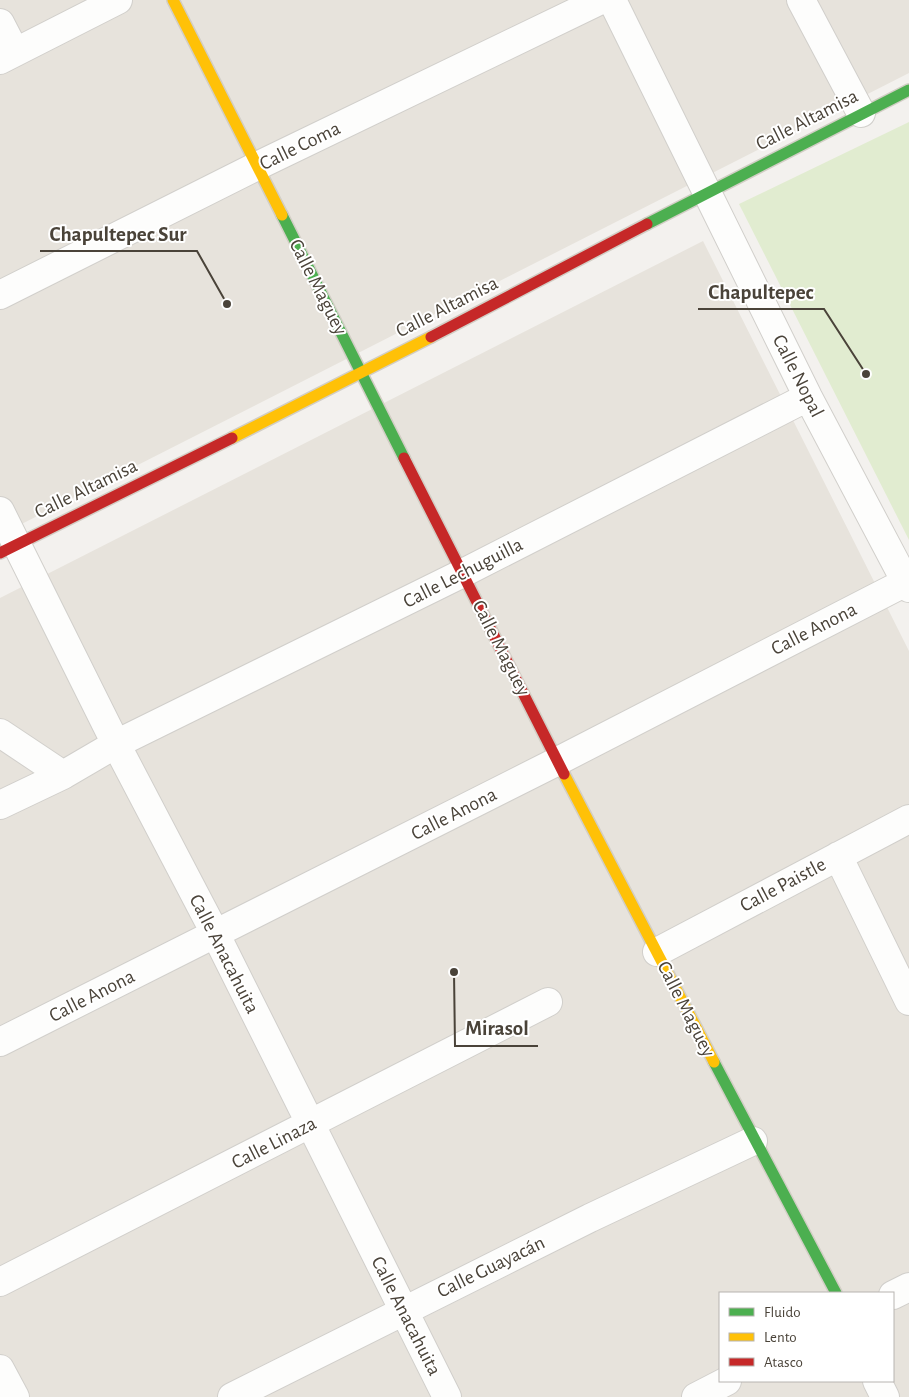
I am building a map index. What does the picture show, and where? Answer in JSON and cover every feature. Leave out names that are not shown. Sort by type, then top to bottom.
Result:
[{"type":"street","points":[[0,23],[7,56],[118,0]]},
{"type":"street","name":"Calle Maguey","points":[[173,0],[558,761],[753,1140],[835,1292]]},
{"type":"street","name":"Calle Coma","points":[[0,295],[257,166],[601,0]]},
{"type":"street","name":"Calle Nopal","points":[[612,0],[808,397],[907,585]]},
{"type":"street","points":[[801,0],[861,113]]},
{"type":"street","name":"Calle Altamisa","points":[[8,549],[362,373],[708,192],[909,90]]},
{"type":"street","name":"Calle Lechuguilla","points":[[0,805],[63,775],[116,744],[464,573],[808,397]]},
{"type":"street","name":"Calle Anacahuita","points":[[0,511],[8,549],[116,744],[216,934],[309,1125],[447,1397]]},
{"type":"street","name":"Calle Anona","points":[[0,1042],[907,585]]},
{"type":"street","points":[[0,733],[63,775]]},
{"type":"street","name":"Calle Paistle","points":[[657,952],[909,819]]},
{"type":"street","points":[[838,856],[909,1000]]},
{"type":"street","name":"Calle Linaza","points":[[0,1282],[548,1002]]},
{"type":"street","name":"Calle Guayacán","points":[[232,1397],[404,1310],[753,1140]]},
{"type":"street","points":[[894,1294],[909,1287]]},
{"type":"street","points":[[0,1369],[14,1397]]},
{"type":"street","points":[[696,1397],[725,1382]]},
{"type":"street","points":[[878,1382],[885,1397]]},
{"type":"shaded area","points":[[0,0],[909,0],[909,73],[0,535]]},
{"type":"shaded area","points":[[703,241],[909,651],[909,1397],[0,1397],[0,598]]},
{"type":"green space","points":[[909,122],[909,540],[739,204]]},
{"type":"traffic: fast","points":[[647,224],[909,90]]},
{"type":"traffic: fast","points":[[282,215],[404,458]]},
{"type":"traffic: fast","points":[[714,1062],[835,1292]]},
{"type":"traffic: slow","points":[[173,0],[282,215]]},
{"type":"traffic: slow","points":[[232,438],[431,337]]},
{"type":"traffic: slow","points":[[564,774],[714,1062]]},
{"type":"traffic: jam","points":[[431,337],[647,224]]},
{"type":"traffic: jam","points":[[0,553],[232,438]]},
{"type":"traffic: jam","points":[[404,458],[564,774]]},
{"type":"place","name":"Chapultepec Sur","points":[[227,304]]},
{"type":"place","name":"Chapultepec","points":[[866,374]]},
{"type":"place","name":"Mirasol","points":[[454,972]]}]
